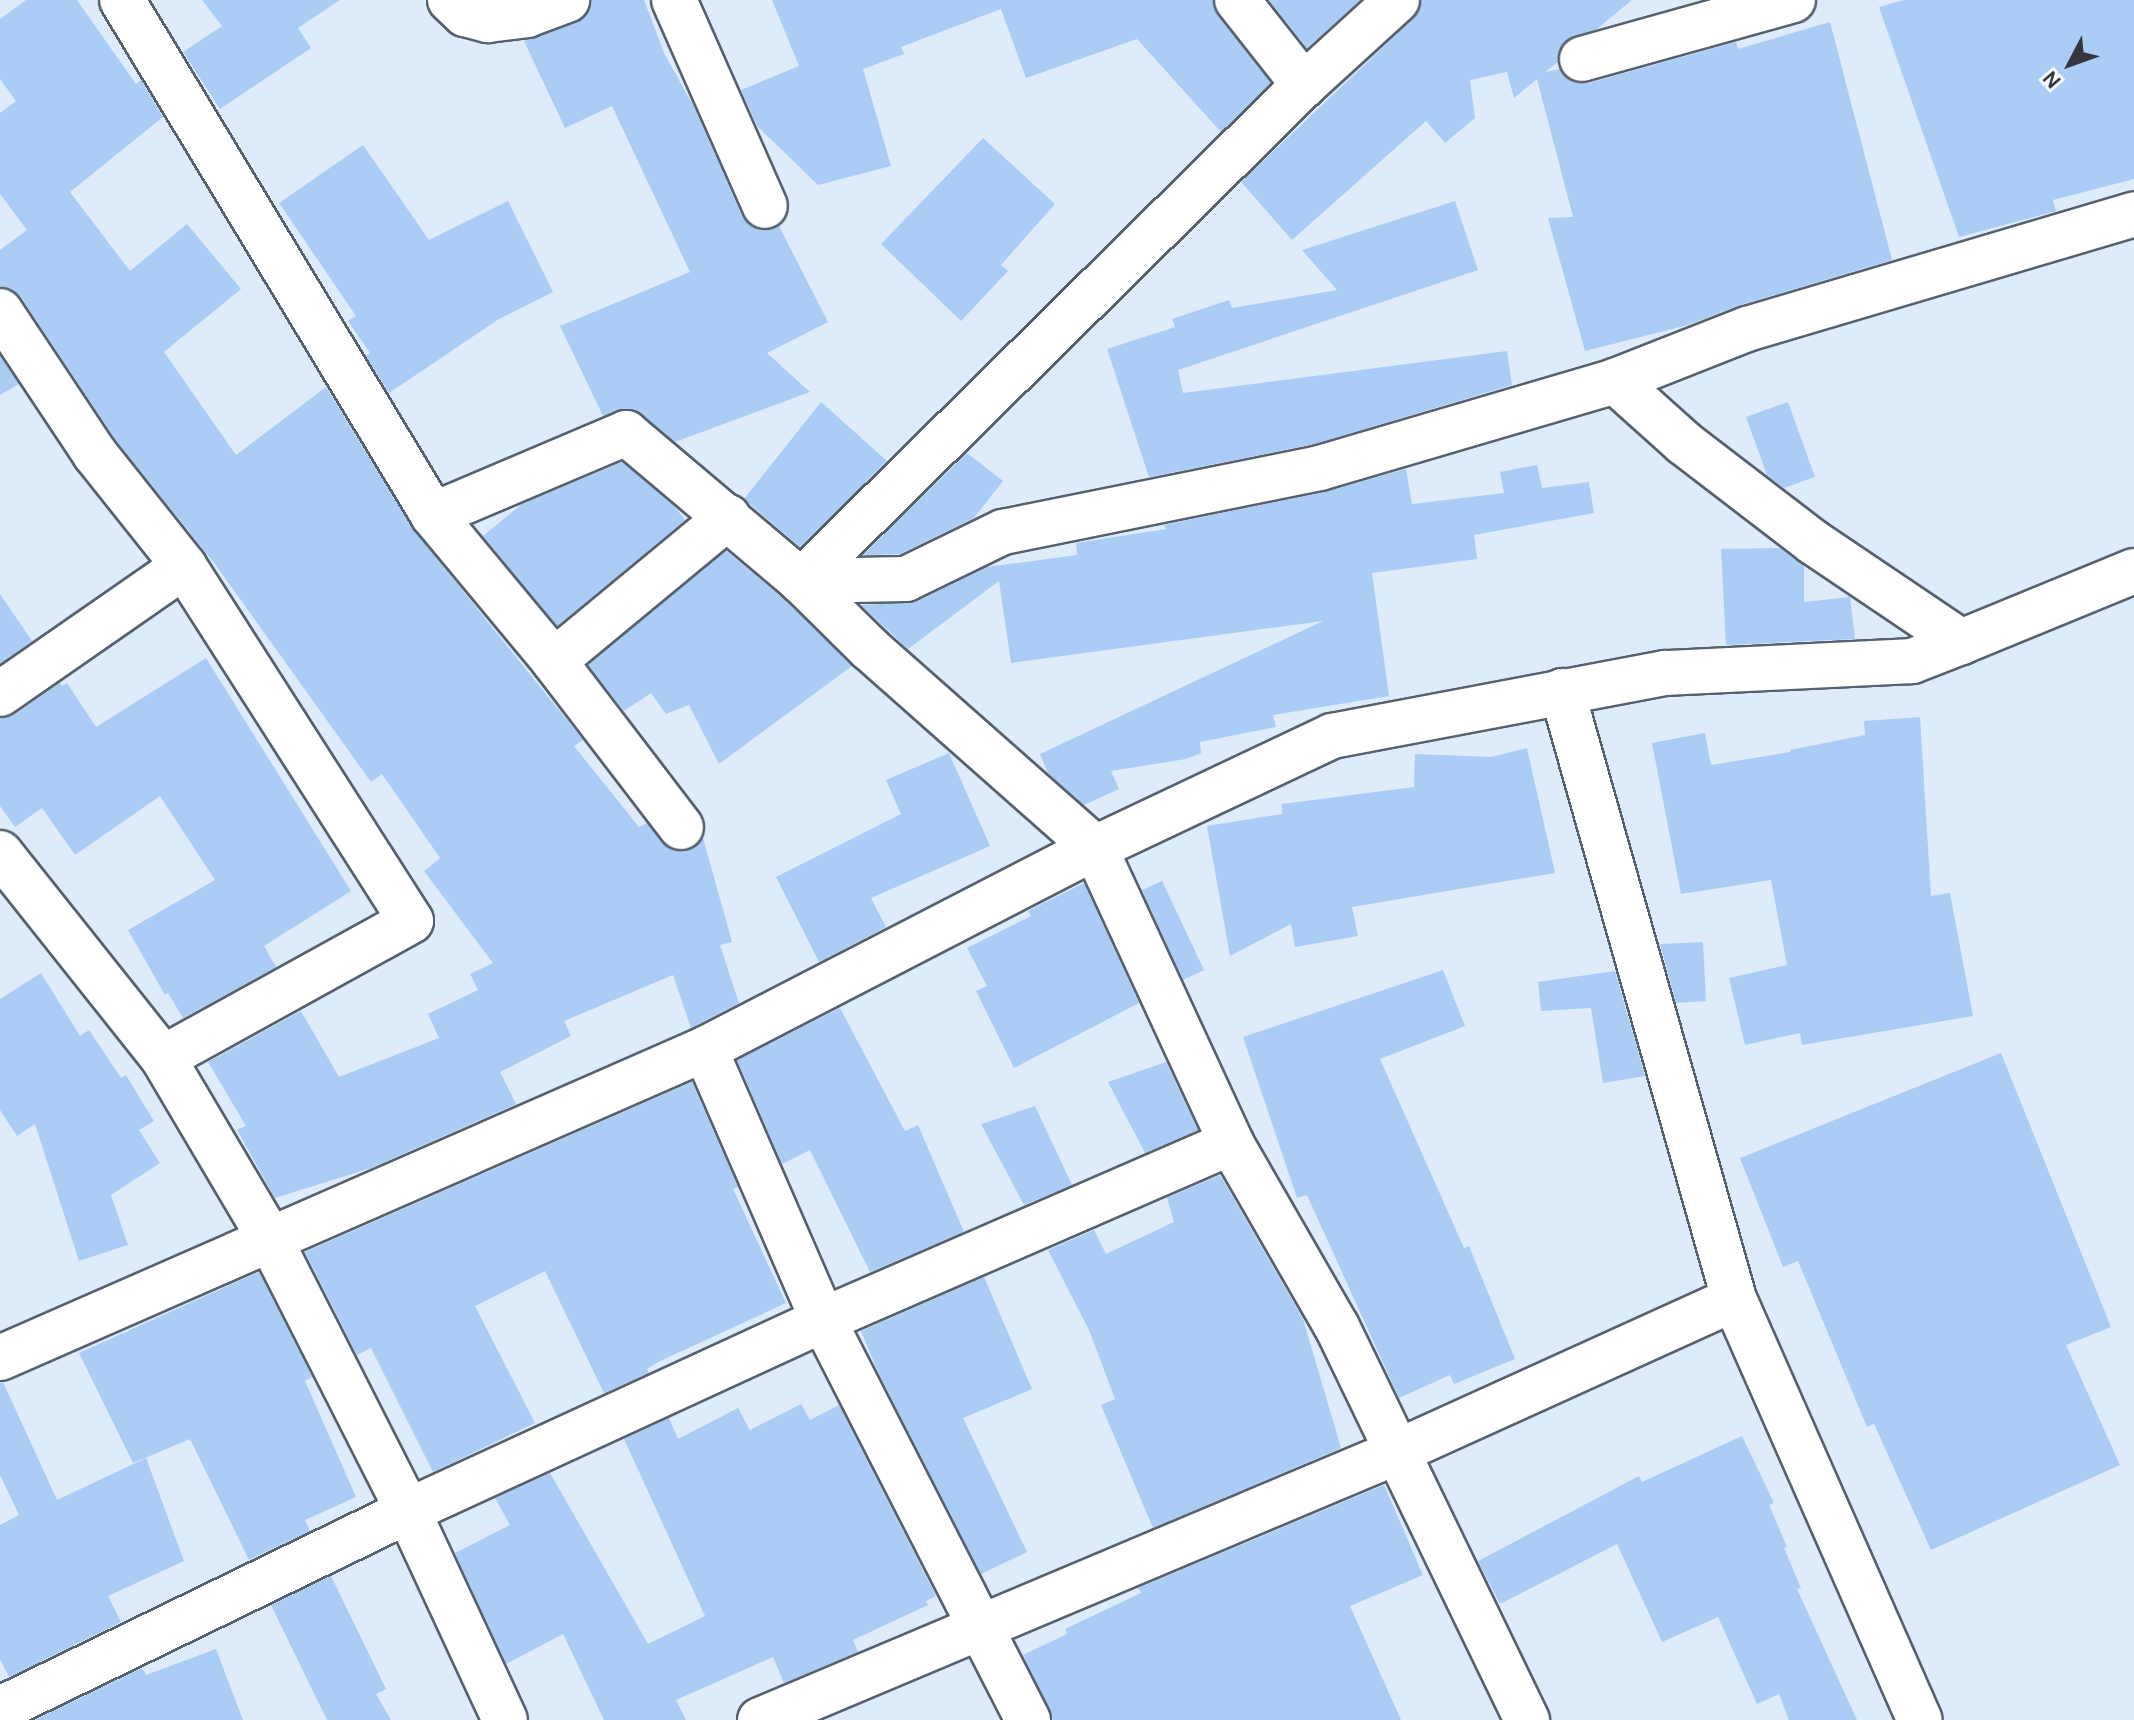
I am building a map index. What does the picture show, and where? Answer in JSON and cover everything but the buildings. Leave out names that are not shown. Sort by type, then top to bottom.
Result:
[{"type":"street","points":[[122,0],[433,515],[554,661],[681,827]]},
{"type":"street","points":[[450,0],[465,14],[488,20],[527,15],[567,0]]},
{"type":"street","points":[[674,0],[765,206]]},
{"type":"street","points":[[1237,0],[1304,85]]},
{"type":"street","points":[[801,581],[1304,85],[1397,0]]},
{"type":"street","points":[[1582,59],[1793,0]]},
{"type":"street","points":[[801,581],[906,579],[1003,532],[1320,468],[1615,381],[1747,329],[2134,214]]},
{"type":"street","points":[[0,311],[95,454],[184,566],[411,921],[163,1058]]},
{"type":"street","points":[[1615,381],[1684,443],[1813,542],[1961,642]]},
{"type":"street","points":[[433,515],[626,433],[801,581],[870,649],[1095,848],[1231,1143],[1337,1327],[1527,1720]]},
{"type":"street","points":[[554,661],[728,517]]},
{"type":"street","points":[[0,694],[184,566]]},
{"type":"street","points":[[0,1358],[269,1237],[705,1049],[1095,848],[1332,736],[1665,673],[1912,661],[2134,571]]},
{"type":"street","points":[[1562,691],[1734,1299],[1920,1720]]},
{"type":"street","points":[[0,853],[163,1058],[269,1237],[408,1511],[505,1720]]},
{"type":"street","points":[[705,1049],[823,1320],[1028,1720]]},
{"type":"street","points":[[0,1709],[408,1511],[823,1320],[1231,1143]]},
{"type":"street","points":[[760,1720],[1397,1452],[1734,1299]]}]
